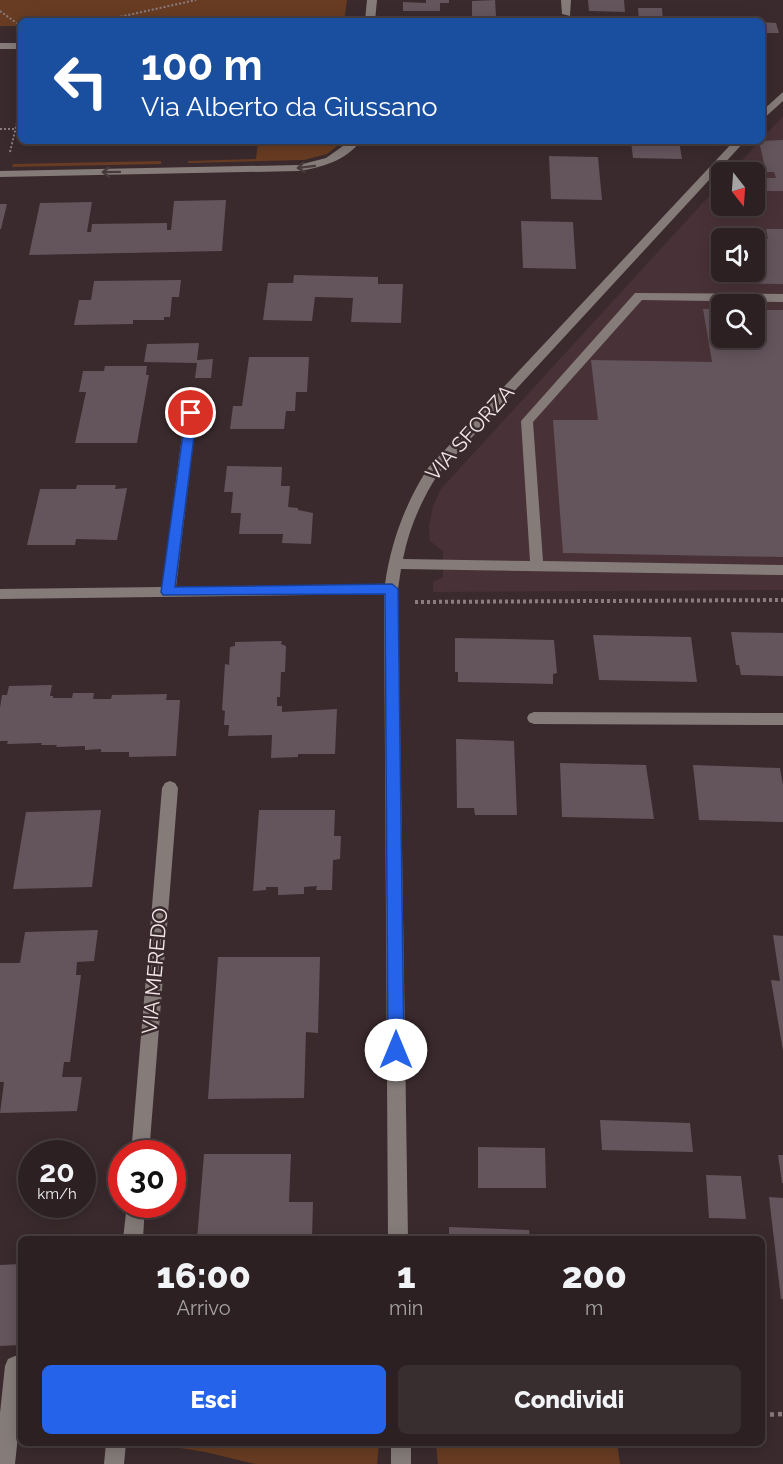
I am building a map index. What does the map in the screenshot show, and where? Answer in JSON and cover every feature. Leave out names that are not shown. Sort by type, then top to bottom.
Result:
[{"type":"street","points":[[370,18],[372,0]]},
{"type":"street","points":[[566,0],[567,14]]},
{"type":"street","points":[[0,46],[18,46]]},
{"type":"street","points":[[765,114],[783,95]]},
{"type":"street","points":[[765,114],[783,103]]},
{"type":"street","points":[[2,174],[299,168],[331,161],[353,144]]},
{"type":"street","name":"VIA SFORZA","points":[[398,1236],[392,596],[394,564],[406,518],[416,496],[433,471],[737,144]]},
{"type":"street","points":[[537,566],[527,421],[639,296],[783,298]]},
{"type":"street","points":[[168,592],[191,413]]},
{"type":"street","points":[[394,564],[783,570]]},
{"type":"street","points":[[0,594],[168,592],[392,596]]},
{"type":"street","points":[[534,718],[783,719]]},
{"type":"street","name":"VIA MEREDO","points":[[141,1140],[170,788]]},
{"type":"street","points":[[134,1236],[135,1218]]},
{"type":"street","points":[[4,1464],[15,1366],[18,1366]]},
{"type":"street","points":[[114,1464],[116,1446]]},
{"type":"street","points":[[401,1446],[401,1464]]},
{"type":"path","points":[[115,18],[196,0]]},
{"type":"path","points":[[0,11],[18,24]]},
{"type":"path","points":[[2,174],[18,118]]},
{"type":"path","points":[[0,129],[15,129]]},
{"type":"path","points":[[392,596],[783,600]]},
{"type":"path","points":[[765,1415],[783,1414]]},
{"type":"shaded area","points":[[0,0],[347,0],[344,18],[18,18],[18,26],[0,26]]},
{"type":"shaded area","points":[[783,116],[783,590],[433,592],[433,582],[443,577],[443,551],[430,541],[429,527],[433,506],[441,489],[711,194],[711,216],[765,216],[765,162],[740,162],[757,144],[765,144],[765,135]]},
{"type":"shaded area","points":[[258,144],[339,144],[327,154],[304,160],[188,163],[188,161],[256,159]]},
{"type":"shaded area","points":[[161,161],[161,164],[12,167],[13,164]]},
{"type":"shaded area","points":[[168,1446],[379,1446],[377,1464],[255,1464]]},
{"type":"shaded area","points":[[436,1446],[617,1446],[620,1464],[438,1464]]},
{"type":"building","points":[[426,0],[449,0],[449,3],[440,3],[440,11],[403,11],[403,2],[426,3]]},
{"type":"building","points":[[495,0],[496,16],[472,16],[472,1]]},
{"type":"building","points":[[588,0],[624,0],[625,12],[589,11]]},
{"type":"building","points":[[638,8],[662,8],[663,18],[639,18]]},
{"type":"building","points":[[687,17],[713,17],[713,18]]},
{"type":"building","points":[[765,22],[776,23],[779,33],[765,33]]},
{"type":"building","points":[[783,140],[783,191],[765,191],[765,178],[776,178],[774,172],[766,172],[760,144],[765,144],[765,141]]},
{"type":"building","points":[[631,144],[680,144],[682,159],[633,158]]},
{"type":"building","points":[[549,156],[598,157],[602,200],[551,199]]},
{"type":"building","points":[[226,200],[222,251],[29,255],[40,203],[92,202],[87,232],[91,232],[92,224],[167,223],[167,230],[171,230],[174,201]]},
{"type":"building","points":[[0,204],[7,204],[1,229],[0,229]]},
{"type":"building","points":[[521,221],[573,222],[576,269],[523,268]]},
{"type":"building","points":[[766,229],[783,229],[783,284],[726,283],[765,282],[765,239],[768,239]]},
{"type":"building","points":[[294,275],[378,277],[378,284],[403,284],[401,323],[351,322],[353,298],[315,297],[312,321],[263,320],[268,283],[293,283]]},
{"type":"building","points":[[181,280],[179,297],[172,297],[170,317],[164,317],[164,320],[133,320],[133,324],[74,325],[79,300],[91,300],[94,281]]},
{"type":"building","points":[[703,309],[711,309],[711,348],[765,348],[765,310],[783,310],[783,557],[563,553],[553,420],[598,420],[591,360],[712,362]]},
{"type":"building","points":[[199,343],[197,360],[213,359],[211,378],[195,378],[197,363],[144,362],[147,344]]},
{"type":"building","points":[[249,357],[309,357],[307,392],[296,392],[295,411],[286,411],[284,429],[230,429],[233,406],[242,406]]},
{"type":"building","points":[[105,366],[147,366],[146,375],[149,375],[137,443],[75,443],[86,392],[79,392],[83,371],[104,371]]},
{"type":"building","points":[[227,466],[282,467],[281,486],[290,486],[288,507],[313,513],[311,544],[282,543],[283,534],[239,534],[241,513],[231,513],[233,492],[224,492]]},
{"type":"building","points":[[77,485],[116,485],[115,489],[127,488],[117,540],[76,539],[75,545],[27,545],[40,489],[76,489]]},
{"type":"building","points":[[731,632],[783,633],[783,676],[741,675],[739,665],[736,665]]},
{"type":"building","points":[[593,635],[691,637],[697,682],[599,680]]},
{"type":"building","points":[[455,638],[554,640],[557,673],[553,674],[553,684],[458,682],[458,672],[455,672]]},
{"type":"building","points":[[282,641],[281,644],[286,646],[285,672],[281,672],[280,697],[277,697],[277,706],[282,706],[282,712],[337,709],[335,754],[298,754],[298,757],[271,758],[272,735],[228,736],[229,725],[224,725],[225,711],[222,710],[225,664],[229,665],[230,647],[235,646],[235,642]]},
{"type":"building","points":[[52,685],[50,696],[53,698],[72,698],[73,693],[94,693],[93,699],[111,699],[112,695],[167,694],[166,700],[180,700],[176,756],[129,757],[129,752],[85,750],[85,746],[56,747],[57,745],[41,745],[42,743],[7,744],[8,741],[0,741],[2,695],[7,695],[9,686]]},
{"type":"building","points":[[456,739],[514,741],[517,815],[475,815],[474,808],[457,808]]},
{"type":"building","points":[[560,763],[646,765],[654,819],[562,817]]},
{"type":"building","points":[[693,765],[780,768],[783,785],[783,822],[699,820]]},
{"type":"building","points":[[101,810],[92,887],[13,889],[26,812]]},
{"type":"building","points":[[259,810],[335,810],[334,836],[341,836],[340,859],[333,860],[332,890],[316,890],[317,886],[304,887],[304,894],[278,895],[278,887],[266,887],[266,890],[253,891]]},
{"type":"building","points":[[98,930],[94,961],[77,962],[76,975],[81,975],[70,1062],[64,1062],[62,1077],[82,1077],[77,1111],[0,1113],[4,1082],[0,1082],[0,963],[20,963],[25,932]]},
{"type":"building","points":[[773,935],[783,936],[783,1051],[771,980],[780,981]]},
{"type":"building","points":[[218,957],[320,957],[318,1033],[306,1032],[304,1098],[208,1099]]},
{"type":"building","points":[[600,1120],[690,1123],[693,1152],[602,1150]]},
{"type":"building","points":[[478,1147],[545,1148],[546,1188],[478,1188]]},
{"type":"building","points":[[204,1154],[291,1154],[289,1202],[313,1202],[312,1236],[197,1236]]},
{"type":"building","points":[[778,1155],[783,1155],[783,1183],[782,1183]]},
{"type":"building","points":[[706,1175],[741,1176],[746,1219],[709,1218]]},
{"type":"building","points":[[769,1197],[783,1198],[783,1299],[781,1299]]},
{"type":"building","points":[[449,1227],[529,1230],[530,1236],[449,1236]]},
{"type":"building","points":[[18,1264],[18,1345],[0,1346],[0,1265]]},
{"type":"route","points":[[191,413],[168,592],[392,589],[396,1050]]}]
